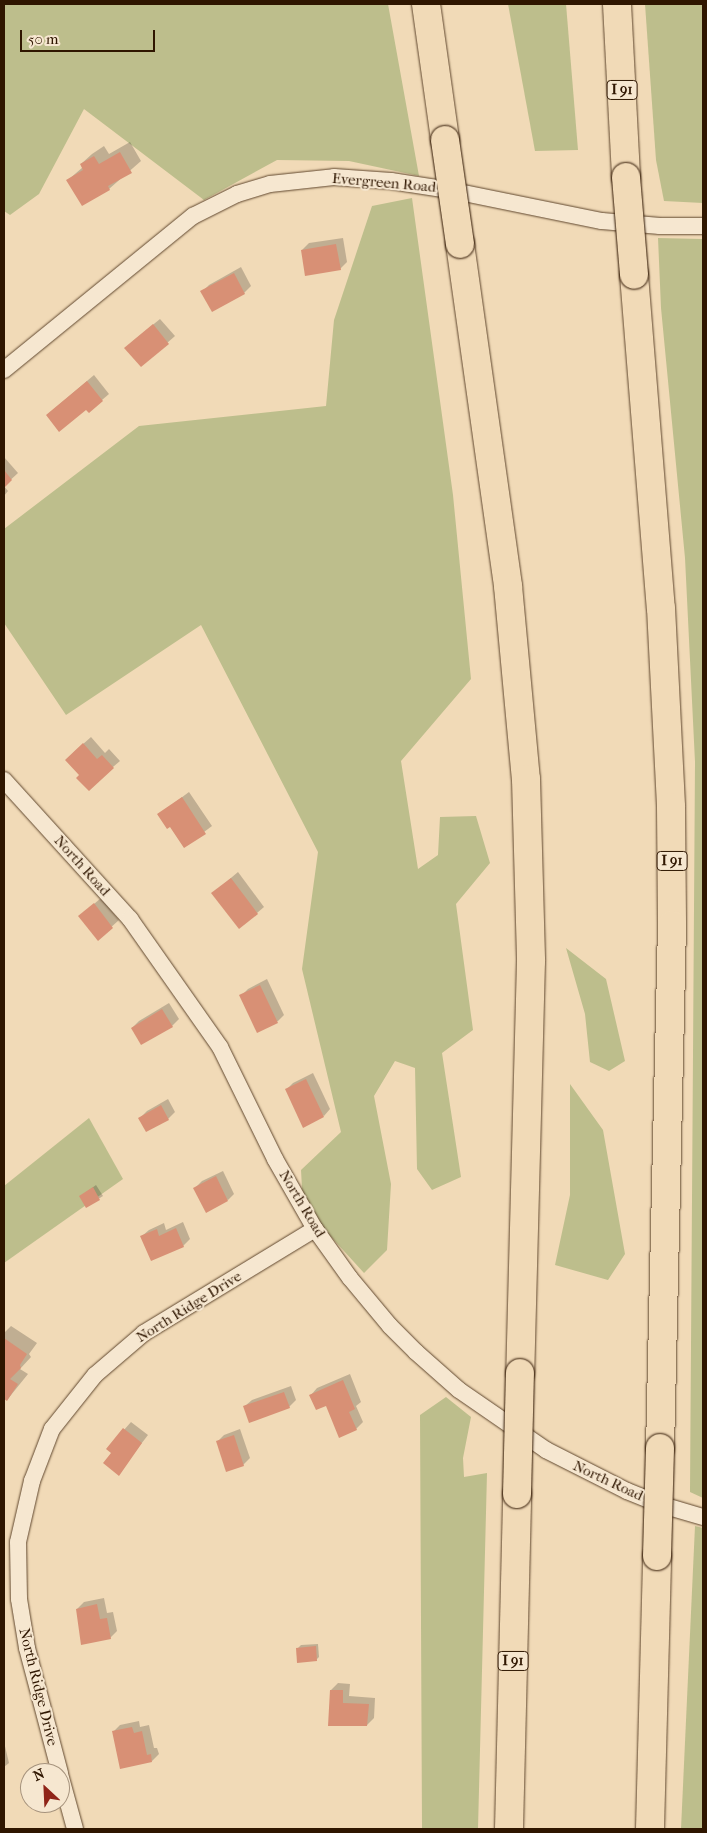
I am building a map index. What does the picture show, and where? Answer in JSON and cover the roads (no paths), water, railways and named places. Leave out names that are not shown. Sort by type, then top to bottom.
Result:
[{"type":"highway","name":"I 91","points":[[426,4],[508,586],[526,779],[531,952],[509,1829]]},
{"type":"highway","name":"I 91","points":[[617,4],[626,176],[660,590],[671,807],[672,925],[650,1829]]},
{"type":"street","name":"Evergreen Road","points":[[4,370],[193,216],[237,194],[270,184],[334,177],[373,180],[450,190],[534,209],[602,221],[651,226],[703,226]]},
{"type":"street","name":"North Road","points":[[4,780],[130,919],[220,1047],[275,1159],[315,1229],[350,1278],[390,1326],[429,1364],[478,1404],[546,1450],[587,1472],[643,1498],[703,1517]]},
{"type":"street","name":"North Ridge Drive","points":[[57,1763],[27,1648],[19,1590],[18,1542],[32,1481],[52,1429],[95,1375],[144,1333],[315,1229]]},
{"type":"street","name":"North Ridge Drive","points":[[70,1811],[75,1829]]}]
